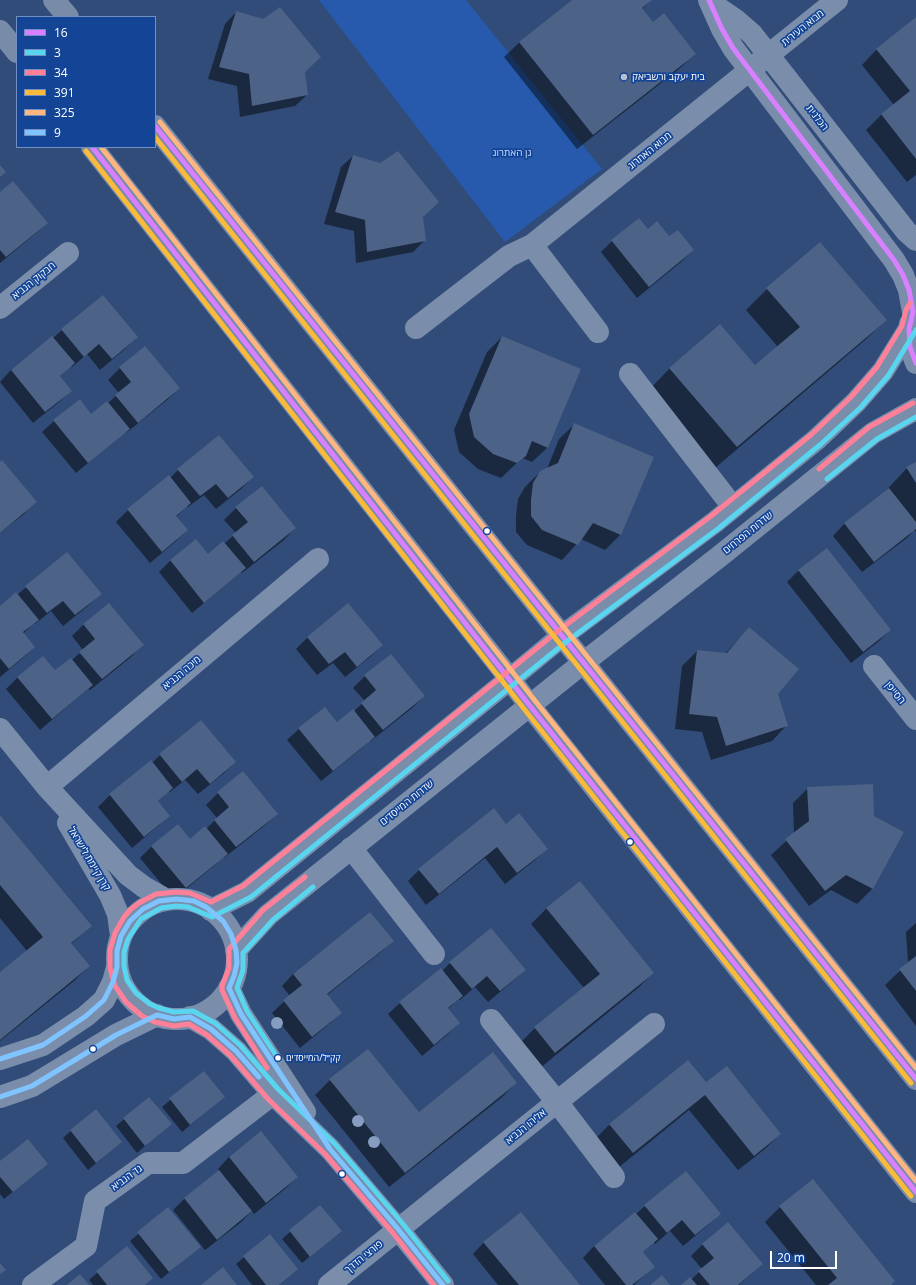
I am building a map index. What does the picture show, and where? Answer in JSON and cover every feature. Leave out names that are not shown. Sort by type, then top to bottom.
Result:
[{"type":"main road","points":[[54,0],[67,16]]},
{"type":"main road","points":[[0,31],[16,51]]},
{"type":"main road","points":[[156,127],[916,1079]]},
{"type":"main road","points":[[93,148],[530,706],[916,1192]]},
{"type":"street","name":"מבוא העירית","points":[[769,56],[837,0]]},
{"type":"street","name":"הכלנית","points":[[710,1],[752,34],[906,231],[916,240]]},
{"type":"street","name":"הכלנית","points":[[710,1],[733,48],[894,260],[903,275],[909,290],[912,316],[910,347],[916,363]]},
{"type":"street","name":"מבוא האתרוג","points":[[416,328],[509,256],[532,245],[769,56]]},
{"type":"street","points":[[532,245],[598,332]]},
{"type":"street","name":"חבקוק הנביא","points":[[0,308],[68,253]]},
{"type":"street","points":[[211,910],[248,892],[562,636],[715,522],[817,440],[856,402],[883,371],[912,316]]},
{"type":"street","points":[[630,374],[733,507]]},
{"type":"street","name":"שדרות הפרחים","points":[[583,662],[726,551],[873,433],[916,409]]},
{"type":"street","name":"מיכה הנביא","points":[[47,787],[318,558]]},
{"type":"street","name":"שדרות המייסדים","points":[[236,950],[268,915],[583,662]]},
{"type":"street","name":"הסייפן","points":[[874,666],[916,719]]},
{"type":"street","name":"קרן קיימת לישראל","points":[[0,729],[47,787],[128,875],[144,888],[167,900]]},
{"type":"street","name":"קרן קיימת לישראל","points":[[47,787],[110,895],[118,914],[121,936]]},
{"type":"street","points":[[351,848],[434,954]]},
{"type":"street","points":[[167,900],[189,900],[211,910],[228,927],[236,950],[236,969],[225,995],[213,1007],[198,1015],[190,1017],[174,1019],[146,1010],[131,998],[121,983],[117,967],[117,951],[121,936],[130,921],[143,909],[167,900]]},
{"type":"street","points":[[0,1059],[43,1045],[86,1016],[104,1000],[113,982],[117,967]]},
{"type":"street","points":[[229,988],[241,1014],[256,1038],[330,1149]]},
{"type":"street","points":[[0,1097],[32,1086],[116,1035],[158,1015]]},
{"type":"street","points":[[190,1017],[211,1029],[236,1050],[273,1094],[330,1149],[443,1285]]},
{"type":"street","points":[[491,1020],[557,1102],[614,1177]]},
{"type":"street","name":"אליהו הנביא","points":[[398,1229],[654,1024]]},
{"type":"street","name":"גד הנביא","points":[[33,1285],[86,1246],[95,1201],[148,1163],[184,1164],[273,1094]]},
{"type":"street","name":"פורצי הדרך","points":[[329,1285],[398,1229]]},
{"type":"green space","name":"גן האתרוג","points":[[319,0],[466,0],[602,169],[505,242]]},
{"type":"building","name":"בית יעקב ורשביאק","points":[[572,0],[652,0],[642,8],[653,22],[664,13],[696,54],[593,135],[519,42]]},
{"type":"building","points":[[280,7],[321,57],[305,72],[308,95],[252,106],[249,74],[219,67],[236,11],[263,19]]},
{"type":"building","points":[[916,17],[916,159],[881,114],[910,91],[876,49]]},
{"type":"building","points":[[398,151],[439,202],[423,217],[426,241],[367,252],[365,220],[335,212],[353,155],[380,163]]},
{"type":"building","points":[[0,165],[6,172],[0,177]]},
{"type":"building","points":[[13,181],[48,223],[6,257],[0,250],[0,192]]},
{"type":"building","points":[[639,218],[648,229],[657,221],[669,236],[678,230],[694,250],[649,287],[611,240]]},
{"type":"building","points":[[820,242],[887,320],[737,447],[669,368],[720,324],[755,365],[800,327],[766,288]]},
{"type":"building","points":[[103,295],[138,337],[112,359],[99,344],[84,357],[61,329]]},
{"type":"building","points":[[52,336],[75,363],[60,376],[72,391],[45,412],[11,370]]},
{"type":"building","points":[[502,336],[581,369],[548,448],[532,441],[526,456],[517,463],[493,454],[474,437],[469,414]]},
{"type":"building","points":[[145,346],[180,388],[138,423],[115,395],[131,382],[119,367]]},
{"type":"building","points":[[80,399],[91,414],[107,401],[130,429],[88,463],[53,420]]},
{"type":"building","points":[[574,423],[654,457],[621,535],[593,523],[578,545],[542,530],[531,516],[533,483],[540,471],[558,463]]},
{"type":"building","points":[[219,435],[254,477],[228,498],[216,484],[200,496],[177,469]]},
{"type":"building","points":[[2,460],[37,502],[0,533],[0,462]]},
{"type":"building","points":[[916,462],[916,483],[906,467]]},
{"type":"building","points":[[169,475],[191,503],[176,516],[188,530],[162,552],[127,509]]},
{"type":"building","points":[[262,486],[296,528],[254,562],[232,535],[248,522],[235,507]]},
{"type":"building","points":[[889,488],[916,522],[916,529],[874,562],[844,523]]},
{"type":"building","points":[[196,539],[208,554],[223,541],[246,568],[204,603],[170,560]]},
{"type":"building","points":[[827,548],[891,630],[863,652],[798,570]]},
{"type":"building","points":[[67,552],[102,594],[75,615],[63,601],[47,613],[25,586]]},
{"type":"building","points":[[16,592],[39,620],[23,632],[35,647],[9,669],[0,658],[0,606]]},
{"type":"building","points":[[109,603],[144,645],[102,679],[79,652],[95,639],[83,624]]},
{"type":"building","points":[[348,603],[383,645],[357,667],[345,652],[329,664],[307,637]]},
{"type":"building","points":[[749,627],[799,669],[778,694],[788,726],[726,746],[717,717],[689,714],[697,650],[727,653]]},
{"type":"building","points":[[391,654],[425,696],[383,730],[361,703],[376,690],[364,675]]},
{"type":"building","points":[[43,656],[55,670],[71,658],[93,685],[52,719],[17,677]]},
{"type":"building","points":[[325,707],[337,722],[353,709],[375,737],[333,771],[298,728]]},
{"type":"building","points":[[201,720],[236,762],[210,784],[197,769],[182,782],[159,754]]},
{"type":"building","points":[[151,760],[173,788],[158,801],[170,816],[144,837],[109,794]]},
{"type":"building","points":[[243,771],[278,814],[236,847],[214,820],[229,807],[217,792]]},
{"type":"building","points":[[873,784],[874,816],[904,832],[873,889],[846,875],[825,891],[785,839],[809,821],[807,787]]},
{"type":"building","points":[[494,808],[506,824],[519,813],[548,849],[517,873],[497,847],[439,894],[418,869]]},
{"type":"building","points":[[0,815],[92,926],[71,943],[90,966],[0,1040],[0,972],[43,937],[0,885]]},
{"type":"building","points":[[178,824],[190,839],[205,826],[228,854],[186,888],[151,846]]},
{"type":"building","points":[[580,881],[654,973],[555,1053],[534,1027],[600,974],[546,908]]},
{"type":"building","points":[[370,912],[394,941],[327,994],[342,1013],[312,1037],[283,1000],[302,985],[293,974]]},
{"type":"building","points":[[491,928],[526,970],[500,991],[487,976],[472,989],[449,962]]},
{"type":"building","points":[[916,956],[916,991],[899,969]]},
{"type":"building","points":[[441,968],[463,996],[448,1008],[460,1023],[434,1045],[399,1002]]},
{"type":"building","points":[[368,1049],[419,1112],[493,1052],[517,1083],[405,1173],[329,1079]]},
{"type":"building","points":[[688,1060],[706,1082],[727,1066],[781,1134],[754,1156],[705,1095],[633,1153],[609,1124]]},
{"type":"building","points":[[204,1071],[225,1097],[190,1125],[169,1098]]},
{"type":"building","points":[[149,1097],[172,1124],[145,1146],[123,1118]]},
{"type":"building","points":[[96,1109],[122,1142],[96,1163],[70,1130]]},
{"type":"building","points":[[261,1131],[298,1177],[266,1203],[229,1157]]},
{"type":"building","points":[[28,1139],[48,1164],[13,1192],[0,1177],[0,1161]]},
{"type":"building","points":[[219,1170],[252,1211],[217,1240],[184,1198]]},
{"type":"building","points":[[686,1171],[721,1214],[695,1235],[682,1220],[667,1233],[644,1205]]},
{"type":"building","points":[[813,1179],[895,1281],[891,1285],[828,1285],[837,1278],[779,1206]]},
{"type":"building","points":[[320,1205],[342,1231],[310,1257],[289,1230]]},
{"type":"building","points":[[168,1207],[201,1247],[169,1272],[137,1232]]},
{"type":"building","points":[[521,1212],[580,1285],[519,1285],[483,1242]]},
{"type":"building","points":[[635,1212],[658,1239],[643,1252],[655,1267],[632,1285],[626,1285],[594,1246]]},
{"type":"building","points":[[728,1222],[763,1264],[738,1285],[710,1285],[698,1271],[714,1258],[702,1244]]},
{"type":"building","points":[[270,1234],[298,1269],[279,1285],[266,1285],[243,1256]]},
{"type":"building","points":[[127,1246],[153,1278],[145,1285],[107,1285],[96,1271]]},
{"type":"building","points":[[0,1263],[6,1270],[0,1274]]},
{"type":"building","points":[[223,1267],[237,1285],[201,1285]]},
{"type":"building","points":[[80,1274],[89,1285],[67,1285]]},
{"type":"building","points":[[662,1275],[670,1285],[650,1285]]},
{"type":"building","points":[[690,1277],[697,1285],[681,1285]]},
{"type":"transit line","name":"16","points":[[709,0],[722,29],[733,48],[894,260],[903,275],[909,290],[913,312],[909,329],[910,347],[916,363]]},
{"type":"transit line","name":"325","points":[[160,122],[916,1068]]},
{"type":"transit line","name":"16","points":[[156,127],[916,1079]]},
{"type":"transit line","name":"391","points":[[156,138],[911,1083]]},
{"type":"transit line","name":"16","points":[[93,148],[530,706],[916,1192]]},
{"type":"transit line","name":"325","points":[[102,148],[536,702],[916,1181]]},
{"type":"transit line","name":"391","points":[[86,151],[525,710],[911,1196]]},
{"type":"transit line","name":"34","points":[[434,1285],[393,1233],[325,1154],[268,1099],[231,1056],[207,1035],[189,1024],[174,1026],[155,1022],[142,1016],[126,1002],[115,986],[110,968],[110,950],[115,933],[124,917],[131,909],[156,894],[176,892],[190,893],[211,902],[243,886],[558,631],[711,516],[812,434],[851,397],[877,367],[902,326],[906,310],[910,303]]},
{"type":"transit line","name":"3","points":[[448,1281],[403,1224],[335,1144],[278,1089],[241,1046],[215,1023],[193,1011],[174,1012],[159,1008],[150,1004],[136,993],[127,980],[124,966],[124,952],[128,939],[141,919],[161,908],[176,906],[188,907],[212,917],[251,897],[566,642],[719,528],[821,444],[861,407],[888,376],[916,330]]},
{"type":"transit line","name":"34","points":[[819,469],[869,427],[913,403]]},
{"type":"transit line","name":"3","points":[[827,479],[877,439],[916,417]]},
{"type":"transit line","name":"34","points":[[267,1068],[235,1018],[222,990],[222,986],[229,968],[229,949],[263,910],[305,877]]},
{"type":"transit line","name":"3","points":[[279,1060],[247,1011],[237,988],[243,970],[243,953],[273,920],[313,887]]},
{"type":"transit line","name":"9","points":[[0,1059],[43,1045],[86,1016],[104,1000],[113,982],[117,967],[117,951],[121,936],[130,921],[143,909],[159,901],[176,899],[194,901],[206,907],[223,921],[231,934],[236,950],[237,963],[229,988],[241,1014],[330,1149],[443,1285]]},
{"type":"transit line","name":"9","points":[[0,1097],[32,1086],[116,1035],[157,1015],[174,1019],[190,1017],[211,1029],[236,1051],[259,1077]]},
{"type":"place","name":"בית יעקב ורשביאק","points":[[624,77]]},
{"type":"place","name":"קק״ל/המייסדים","points":[[278,1058]]}]
